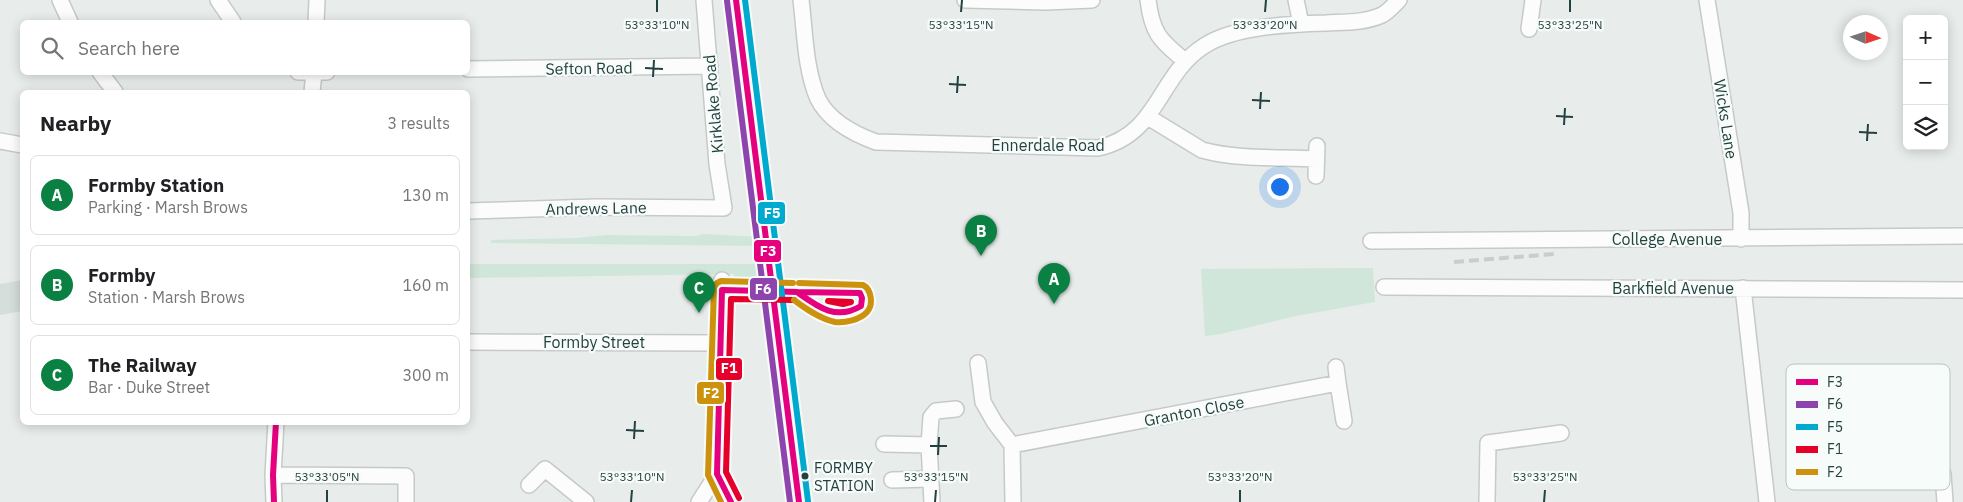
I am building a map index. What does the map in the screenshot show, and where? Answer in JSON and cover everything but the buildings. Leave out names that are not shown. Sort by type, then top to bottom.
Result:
[{"type":"street","points":[[60,0],[69,20]]},
{"type":"street","points":[[218,0],[232,20]]},
{"type":"street","points":[[316,20],[317,0]]},
{"type":"street","name":"Kirklake Road","points":[[704,0],[717,164],[724,208]]},
{"type":"street","name":"Kirklake Road","points":[[736,0],[799,502]]},
{"type":"street","name":"Ennerdale Road","points":[[801,0],[810,71],[819,100],[843,126],[857,135],[876,142],[1098,148],[1121,140],[1148,117],[1184,60],[1205,44],[1258,28],[1366,21],[1384,14],[1399,0]]},
{"type":"street","points":[[965,0],[1046,2],[1092,0]]},
{"type":"street","points":[[1148,0],[1151,20],[1158,35],[1168,47],[1184,60]]},
{"type":"street","points":[[1296,0],[1301,24]]},
{"type":"street","points":[[1529,29],[1533,0]]},
{"type":"street","name":"Wicks Lane","points":[[1707,0],[1741,213],[1741,239]]},
{"type":"street","name":"Sefton Road","points":[[470,69],[710,66]]},
{"type":"street","points":[[102,75],[114,90]]},
{"type":"street","points":[[312,90],[314,75]]},
{"type":"street","points":[[1148,117],[1202,150],[1212,153],[1237,156],[1317,152],[1316,176]]},
{"type":"street","points":[[0,140],[20,145]]},
{"type":"street","name":"Andrews Lane","points":[[470,211],[724,208]]},
{"type":"street","name":"College Avenue","points":[[1371,241],[1963,236]]},
{"type":"street","points":[[722,280],[717,474],[731,502]]},
{"type":"street","name":"Barkfield Avenue","points":[[1384,287],[1963,290]]},
{"type":"street","points":[[1744,288],[1767,502]]},
{"type":"street","name":"Formby Street","points":[[470,342],[721,343]]},
{"type":"street","points":[[978,363],[983,402],[1012,445],[1013,502]]},
{"type":"street","points":[[1336,367],[1344,421]]},
{"type":"street","name":"Granton Close","points":[[1012,445],[1338,383]]},
{"type":"street","points":[[932,502],[929,444],[932,417],[936,411],[956,409]]},
{"type":"street","points":[[274,502],[273,475],[276,425]]},
{"type":"street","points":[[1487,502],[1488,443],[1561,433]]},
{"type":"street","points":[[884,444],[929,444]]},
{"type":"street","points":[[529,485],[545,469],[586,502]]},
{"type":"street","points":[[700,502],[717,474]]},
{"type":"street","points":[[273,475],[406,476],[406,502]]},
{"type":"street","points":[[892,480],[930,479]]},
{"type":"shaded area","points":[[20,280],[20,311],[0,315],[0,284]]},
{"type":"green space","points":[[702,234],[765,237],[767,246],[491,243],[491,240],[577,238],[606,235],[697,236]]},
{"type":"green space","points":[[470,264],[769,264],[772,284],[734,284],[734,274],[470,278]]},
{"type":"green space","points":[[1373,268],[1375,302],[1296,316],[1205,336],[1201,269]]},
{"type":"railway","points":[[1454,262],[1554,254]]},
{"type":"transit line","name":"F3","points":[[736,0],[799,502]]},
{"type":"transit line","name":"F5","points":[[745,0],[808,501]]},
{"type":"transit line","name":"F6","points":[[727,1],[790,502]]},
{"type":"transit line","name":"F2","points":[[721,502],[708,475],[714,287],[721,281],[793,283]]},
{"type":"transit line","name":"F2","points":[[794,300],[819,316],[835,322],[856,319],[869,309],[870,293],[863,285],[799,283]]},
{"type":"transit line","name":"F3","points":[[731,502],[717,474],[722,290],[797,292]]},
{"type":"transit line","name":"F3","points":[[797,292],[860,293],[862,298],[861,306],[852,310],[835,312],[812,303],[797,292]]},
{"type":"transit line","name":"F1","points":[[739,498],[726,472],[731,299],[794,300]]},
{"type":"transit line","name":"F1","points":[[828,301],[851,302],[843,304],[828,301]]},
{"type":"transit line","name":"F3","points":[[274,502],[273,475],[276,425]]},
{"type":"place","name":"Formby","points":[[981,256]]},
{"type":"place","name":"Formby Station","points":[[1054,304]]},
{"type":"place","name":"The Railway","points":[[699,313]]},
{"type":"place","name":"FORMBY STATION","points":[[805,476]]}]
